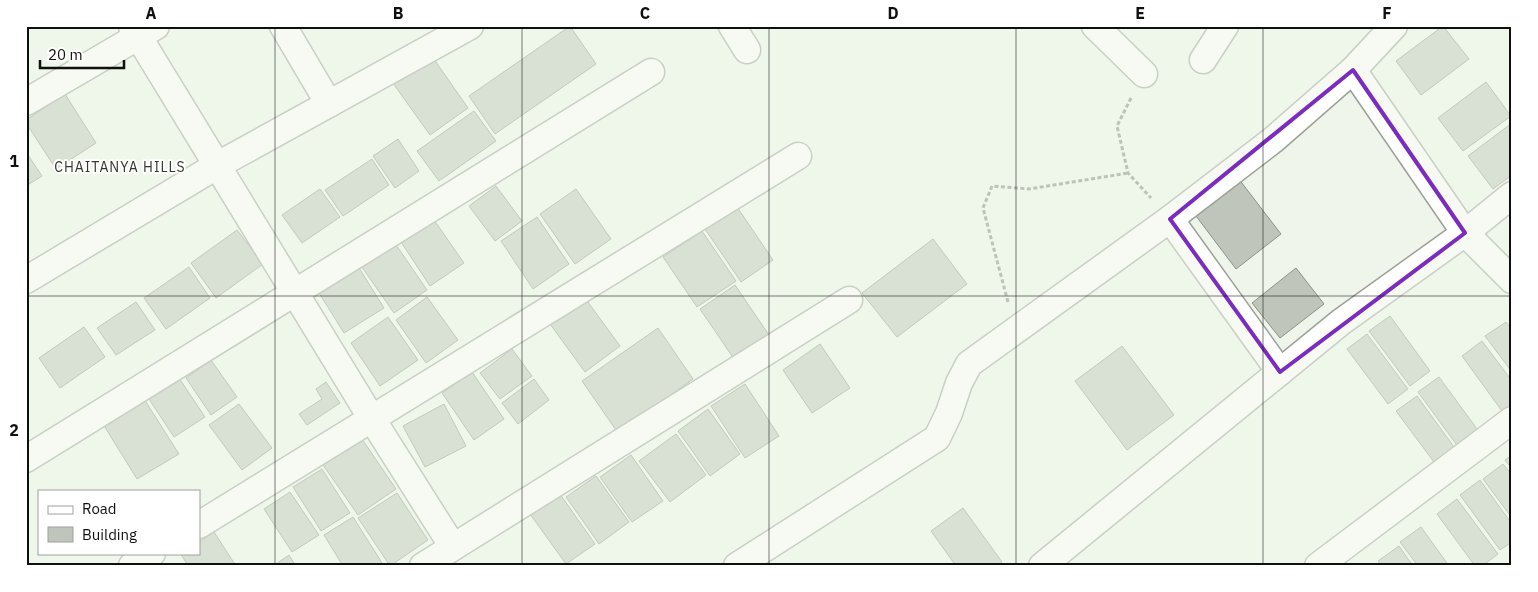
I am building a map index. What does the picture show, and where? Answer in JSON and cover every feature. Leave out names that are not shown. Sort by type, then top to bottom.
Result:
[{"type":"street","points":[[283,26],[329,104]]},
{"type":"street","points":[[26,280],[218,165],[470,26]]},
{"type":"street","points":[[732,26],[747,50]]},
{"type":"street","points":[[1095,26],[1144,74]]},
{"type":"street","points":[[1203,60],[1224,26]]},
{"type":"street","points":[[737,566],[937,438],[950,413],[959,383],[969,364],[1170,219],[1273,140],[1353,70],[1394,26]]},
{"type":"street","points":[[26,102],[142,30],[218,165],[372,419],[453,547]]},
{"type":"street","points":[[1353,70],[1465,232],[1512,280]]},
{"type":"street","points":[[26,459],[651,72]]},
{"type":"street","points":[[200,524],[798,156]]},
{"type":"street","points":[[1042,566],[1341,322],[1512,196]]},
{"type":"street","points":[[1170,219],[1280,372]]},
{"type":"street","points":[[422,566],[849,300]]},
{"type":"street","points":[[1318,566],[1512,420]]},
{"type":"street","points":[[132,566],[150,554]]},
{"type":"path","points":[[1117,126],[1128,173],[1170,219]]},
{"type":"path","points":[[1016,331],[983,208],[992,186],[1029,189],[1128,173]]},
{"type":"highlighted area","points":[[1353,70],[1465,233],[1280,372],[1170,219]]},
{"type":"building","points":[[570,26],[596,64],[495,134],[469,96]]},
{"type":"building","points":[[1443,26],[1469,59],[1421,95],[1396,61]]},
{"type":"building","points":[[429,52],[468,108],[430,135],[390,79]]},
{"type":"building","points":[[1486,82],[1511,116],[1463,151],[1438,118]]},
{"type":"building","points":[[65,94],[96,143],[56,169],[26,123],[26,120]]},
{"type":"building","points":[[474,111],[496,141],[439,181],[417,151]]},
{"type":"building","points":[[1512,123],[1512,175],[1493,189],[1468,156]]},
{"type":"building","points":[[398,139],[419,171],[395,188],[373,156]]},
{"type":"building","points":[[26,152],[42,176],[26,186]]},
{"type":"building","points":[[372,159],[389,185],[343,216],[325,190]]},
{"type":"building","points":[[1238,178],[1281,234],[1236,269],[1193,212]]},
{"type":"building","points":[[496,186],[522,221],[495,241],[469,206]]},
{"type":"building","points":[[320,189],[340,217],[302,243],[282,215]]},
{"type":"building","points":[[576,189],[611,239],[575,264],[540,214]]},
{"type":"building","points":[[737,207],[773,260],[741,282],[705,229]]},
{"type":"building","points":[[537,217],[569,264],[533,289],[501,241]]},
{"type":"building","points":[[434,220],[464,263],[430,286],[401,242]]},
{"type":"building","points":[[237,230],[263,264],[216,298],[191,263]]},
{"type":"building","points":[[702,231],[736,281],[697,307],[663,257]]},
{"type":"building","points":[[392,239],[427,290],[394,313],[359,263]]},
{"type":"building","points":[[933,239],[967,284],[897,337],[862,293]]},
{"type":"building","points":[[356,263],[384,308],[344,333],[316,288]]},
{"type":"building","points":[[189,267],[210,298],[166,329],[144,298]]},
{"type":"building","points":[[1296,268],[1324,304],[1280,338],[1252,303]]},
{"type":"building","points":[[735,285],[769,335],[734,359],[700,309]]},
{"type":"building","points":[[427,297],[458,340],[426,363],[396,320]]},
{"type":"building","points":[[585,298],[620,346],[585,372],[550,324]]},
{"type":"building","points":[[136,302],[155,330],[116,355],[97,328]]},
{"type":"building","points":[[1390,316],[1430,371],[1410,386],[1369,331]]},
{"type":"building","points":[[388,317],[418,360],[380,386],[351,343]]},
{"type":"building","points":[[1506,322],[1512,330],[1512,372],[1485,336]]},
{"type":"building","points":[[84,327],[105,357],[60,388],[39,358]]},
{"type":"building","points":[[658,328],[693,379],[618,433],[582,381]]},
{"type":"building","points":[[1367,334],[1408,389],[1388,404],[1347,349]]},
{"type":"building","points":[[1482,341],[1512,381],[1512,404],[1502,411],[1462,356]]},
{"type":"building","points":[[820,344],[850,388],[812,413],[783,370]]},
{"type":"building","points":[[1122,346],[1174,415],[1127,450],[1075,381]]},
{"type":"building","points":[[512,349],[532,376],[500,399],[480,373]]},
{"type":"building","points":[[211,360],[237,397],[211,415],[186,378]]},
{"type":"building","points":[[175,372],[205,417],[174,437],[145,393]]},
{"type":"building","points":[[472,372],[504,419],[474,440],[442,393]]},
{"type":"building","points":[[1439,377],[1480,433],[1459,448],[1418,392]]},
{"type":"building","points":[[534,379],[549,400],[518,424],[502,403]]},
{"type":"building","points":[[326,382],[340,403],[307,425],[299,414],[322,399],[316,389]]},
{"type":"building","points":[[745,384],[779,436],[745,458],[711,406]]},
{"type":"building","points":[[1417,396],[1457,451],[1437,466],[1396,411]]},
{"type":"building","points":[[144,399],[179,454],[137,479],[103,424]]},
{"type":"building","points":[[239,404],[272,448],[242,470],[209,425]]},
{"type":"building","points":[[444,404],[466,446],[425,467],[403,426]]},
{"type":"building","points":[[708,409],[740,454],[710,476],[678,431]]},
{"type":"building","points":[[676,434],[706,475],[670,502],[639,461]]},
{"type":"building","points":[[362,439],[396,489],[358,515],[323,465]]},
{"type":"building","points":[[631,455],[663,501],[632,522],[600,477]]},
{"type":"building","points":[[1512,455],[1512,469],[1505,460]]},
{"type":"building","points":[[1503,464],[1512,475],[1512,518],[1483,479]]},
{"type":"building","points":[[322,469],[350,513],[321,531],[293,487]]},
{"type":"building","points":[[596,476],[629,522],[599,544],[566,497]]},
{"type":"building","points":[[1480,480],[1512,524],[1512,542],[1500,550],[1460,495]]},
{"type":"building","points":[[290,492],[319,535],[292,552],[264,509]]},
{"type":"building","points":[[397,493],[428,540],[390,566],[358,518]]},
{"type":"building","points":[[560,494],[595,544],[566,564],[530,514]]},
{"type":"building","points":[[1457,499],[1498,554],[1482,566],[1475,566],[1437,514]]},
{"type":"building","points":[[963,508],[1002,562],[996,566],[956,566],[931,531]]},
{"type":"building","points":[[353,517],[384,566],[343,566],[324,535]]},
{"type":"building","points":[[1421,527],[1449,566],[1418,566],[1400,542]]},
{"type":"building","points":[[214,532],[236,566],[188,566],[181,554],[200,554],[200,541]]},
{"type":"building","points":[[1399,546],[1413,566],[1382,566],[1378,561]]},
{"type":"building","points":[[289,555],[296,566],[273,566]]},
{"type":"district","name":"CHAITANYA HILLS","points":[[120,167]]}]
